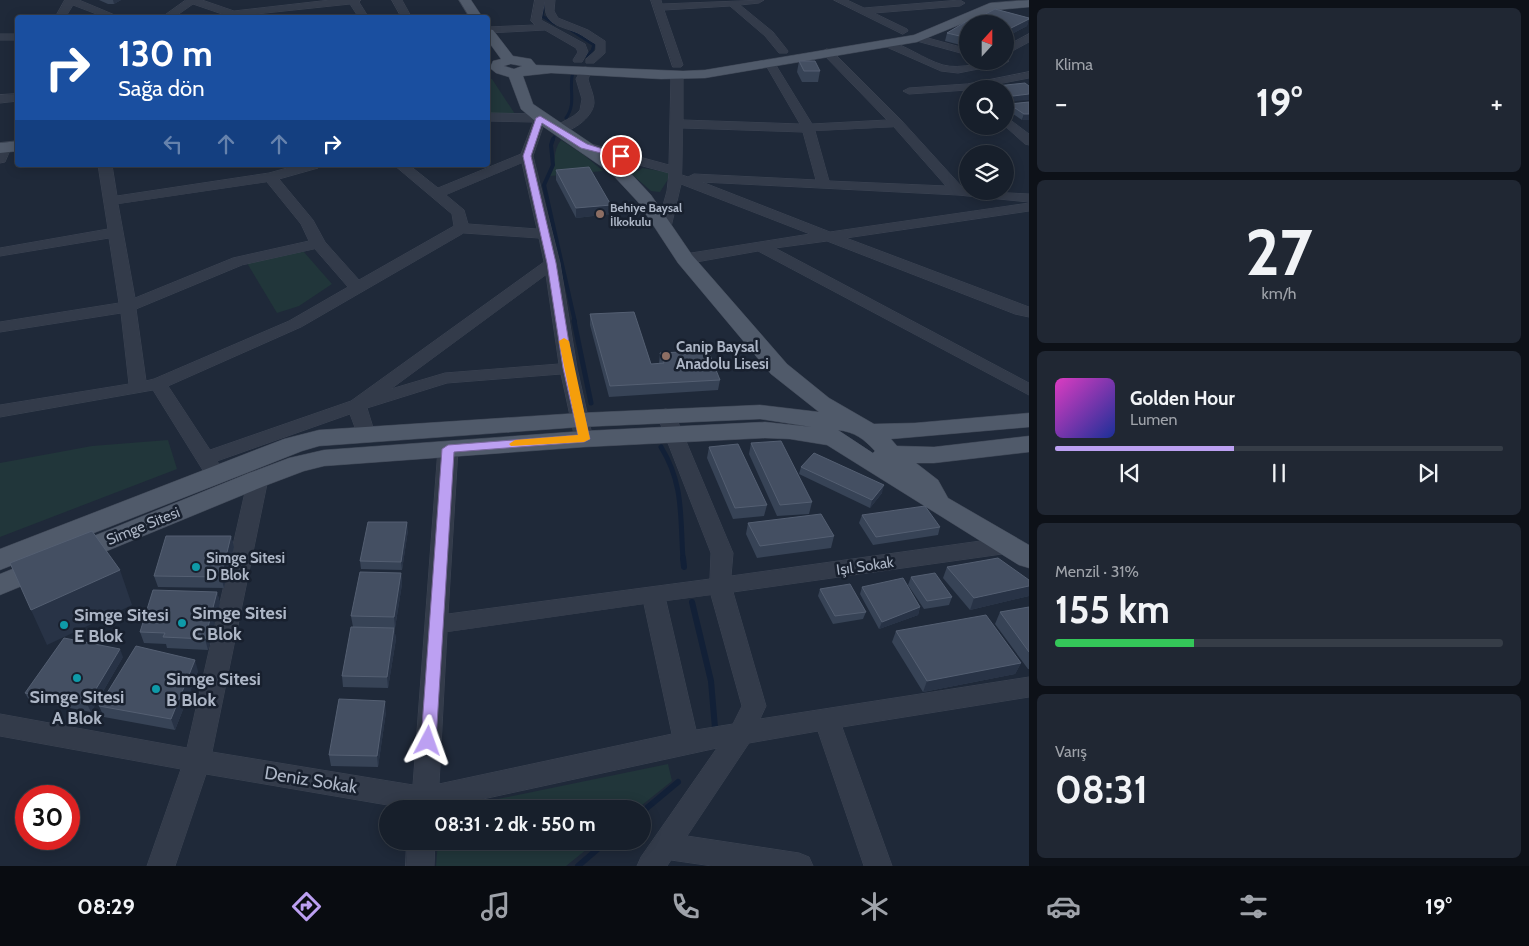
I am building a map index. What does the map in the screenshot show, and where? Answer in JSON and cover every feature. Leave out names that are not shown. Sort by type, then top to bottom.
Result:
[{"type":"main road","points":[[465,0],[474,15]]},
{"type":"main road","points":[[677,70],[903,31],[966,1]]},
{"type":"main road","points":[[490,74],[509,66],[585,64],[677,70],[705,74],[917,38],[994,6],[1029,3]]},
{"type":"main road","points":[[490,35],[509,66],[523,102],[540,118],[617,169],[645,199],[685,259],[779,368],[821,403],[862,428],[934,495]]},
{"type":"main road","points":[[4,147],[15,135]]},
{"type":"main road","points":[[779,368],[790,390],[812,418],[843,444],[934,495],[1019,552]]},
{"type":"main road","points":[[760,412],[784,402],[790,390]]},
{"type":"main road","points":[[0,560],[211,467],[307,440],[366,434],[582,429],[670,424],[760,412],[812,418],[862,428],[915,432],[1029,420]]},
{"type":"main road","points":[[670,424],[790,432],[891,455],[934,455],[1029,444]]},
{"type":"main road","name":"Simge Sitesi","points":[[0,585],[298,464],[324,458],[448,449],[582,429]]},
{"type":"main road","points":[[934,455],[928,473],[934,495]]},
{"type":"street","points":[[62,15],[70,0],[110,15]]},
{"type":"street","points":[[170,15],[192,0],[239,15],[354,0],[362,15]]},
{"type":"street","points":[[234,0],[239,15]]},
{"type":"street","points":[[397,0],[405,15]]},
{"type":"street","points":[[540,0],[536,21],[581,46],[585,64],[582,79],[588,99],[585,112],[579,119],[559,130]]},
{"type":"street","points":[[550,0],[551,16],[554,20],[591,35],[602,43],[601,51],[585,64]]},
{"type":"street","points":[[664,227],[675,180],[677,70],[657,3],[759,0]]},
{"type":"street","points":[[839,0],[903,31]]},
{"type":"street","points":[[864,11],[966,1]]},
{"type":"street","points":[[731,2],[769,34],[782,51]]},
{"type":"street","points":[[490,32],[568,25]]},
{"type":"street","points":[[0,37],[15,37]]},
{"type":"street","points":[[1014,46],[1029,37]]},
{"type":"street","points":[[917,38],[959,50]]},
{"type":"street","points":[[886,43],[941,68],[958,70],[1019,69]]},
{"type":"street","points":[[828,52],[897,123],[958,191]]},
{"type":"street","points":[[769,62],[808,128],[824,186]]},
{"type":"street","points":[[989,80],[1019,69]]},
{"type":"street","points":[[909,91],[959,88]]},
{"type":"street","points":[[0,99],[15,97]]},
{"type":"street","points":[[490,117],[540,118],[527,156],[552,263],[568,368],[582,429]]},
{"type":"street","points":[[677,124],[808,128],[897,123]]},
{"type":"street","points":[[1014,128],[1029,141]]},
{"type":"street","points":[[584,146],[827,236],[1021,311],[1029,312]]},
{"type":"street","points":[[436,194],[527,156]]},
{"type":"street","points":[[105,167],[128,307],[138,388]]},
{"type":"street","points":[[111,202],[302,167]]},
{"type":"street","points":[[403,167],[459,213],[461,228]]},
{"type":"street","points":[[276,172],[308,223],[318,244],[358,288]]},
{"type":"street","points":[[645,199],[675,180],[958,191],[1029,198]]},
{"type":"street","points":[[685,259],[760,246],[1029,207]]},
{"type":"street","points":[[0,411],[158,384],[295,324],[461,228],[545,234]]},
{"type":"street","points":[[0,252],[116,232]]},
{"type":"street","points":[[0,327],[128,307],[238,261],[318,244]]},
{"type":"street","points":[[760,246],[1029,390]]},
{"type":"street","points":[[357,405],[552,263]]},
{"type":"street","points":[[158,384],[211,467],[357,405],[445,378],[568,368]]},
{"type":"street","points":[[357,405],[366,434]]},
{"type":"street","points":[[658,856],[740,735],[754,706],[720,586],[722,553],[670,424]]},
{"type":"street","points":[[424,800],[448,449]]},
{"type":"street","points":[[161,866],[197,761],[258,479]]},
{"type":"street","name":"Işıl Sokak","points":[[720,586],[1019,552]]},
{"type":"street","points":[[436,625],[720,586]]},
{"type":"street","points":[[652,595],[686,742]]},
{"type":"street","points":[[740,735],[1029,687]]},
{"type":"street","points":[[827,720],[878,866]]},
{"type":"street","name":"Deniz Sokak","points":[[0,725],[403,800]]},
{"type":"street","name":"Deniz Sokak","points":[[441,800],[686,742],[740,735]]},
{"type":"street","points":[[420,866],[421,850]]},
{"type":"street","points":[[658,856],[799,866]]},
{"type":"green space","points":[[490,79],[492,79],[515,114],[490,114]]},
{"type":"green space","points":[[561,140],[584,155],[603,171],[550,176],[556,148]]},
{"type":"green space","points":[[642,168],[672,173],[660,192],[651,191],[626,169],[639,171]]},
{"type":"green space","points":[[303,251],[332,284],[299,306],[277,313],[247,263]]},
{"type":"green space","points":[[168,440],[177,469],[0,537],[0,463],[92,446]]},
{"type":"green space","points":[[668,764],[672,781],[648,800],[493,800]]},
{"type":"green space","points":[[437,850],[586,850],[566,866],[436,866]]},
{"type":"building","points":[[995,9],[1029,19],[1014,26],[1014,15],[984,15]]},
{"type":"building","points":[[959,26],[959,36],[947,33]]},
{"type":"building","points":[[799,61],[815,61],[820,71],[804,71]]},
{"type":"building","points":[[1025,83],[1029,86],[1029,94],[1014,96],[1014,84]]},
{"type":"building","points":[[1029,102],[1029,114],[1024,114],[1014,107],[1014,104]]},
{"type":"building","points":[[589,167],[611,205],[576,208],[556,170]]},
{"type":"building","points":[[634,312],[651,364],[664,363],[660,353],[702,351],[710,355],[720,380],[610,386],[590,314]]},
{"type":"building","points":[[781,441],[812,502],[780,505],[751,443]]},
{"type":"building","points":[[738,444],[767,505],[735,508],[709,447]]},
{"type":"building","points":[[814,453],[884,485],[872,500],[801,467]]},
{"type":"building","points":[[925,506],[940,527],[876,537],[862,515]]},
{"type":"building","points":[[821,514],[834,536],[760,546],[748,523]]},
{"type":"building","points":[[368,522],[407,522],[401,562],[360,561]]},
{"type":"building","points":[[92,531],[120,570],[31,610],[10,563]]},
{"type":"building","name":"Simge Sitesi D Blok","points":[[166,536],[231,536],[221,577],[154,576]]},
{"type":"building","points":[[998,558],[1029,580],[1029,586],[974,598],[947,567]]},
{"type":"building","points":[[360,572],[401,573],[394,617],[351,616]]},
{"type":"building","points":[[935,573],[952,597],[927,601],[911,577]]},
{"type":"building","points":[[903,578],[920,607],[882,622],[862,587]]},
{"type":"building","points":[[850,584],[866,612],[835,616],[820,589]]},
{"type":"building","name":"Simge Sitesi C Blok","points":[[153,590],[217,592],[205,639],[163,637],[165,633],[140,632]]},
{"type":"building","points":[[1029,607],[1029,652],[1000,612]]},
{"type":"building","points":[[986,615],[1021,663],[927,681],[896,631]]},
{"type":"building","points":[[351,627],[394,628],[387,677],[342,676]]},
{"type":"building","name":"Simge Sitesi A Blok","points":[[64,638],[120,649],[87,704],[25,693]]},
{"type":"building","name":"Simge Sitesi B Blok","points":[[136,646],[195,660],[171,719],[99,706]]},
{"type":"building","points":[[339,699],[385,701],[377,756],[329,755]]},
{"type":"waterway","points":[[545,0],[542,16],[555,24]]},
{"type":"waterway","points":[[571,30],[594,45],[592,51],[586,56]]},
{"type":"waterway","points":[[566,118],[572,101],[571,84],[573,72]]},
{"type":"waterway","points":[[553,139],[551,145],[553,165],[544,185],[575,322]]},
{"type":"waterway","points":[[574,321],[591,403]]},
{"type":"waterway","points":[[661,447],[674,474],[680,501],[683,559]]},
{"type":"waterway","points":[[683,558],[684,567]]},
{"type":"waterway","points":[[692,602],[711,681],[715,728]]},
{"type":"waterway","points":[[651,804],[678,782]]},
{"type":"waterway","points":[[578,866],[597,850]]},
{"type":"slow traffic","points":[[515,444],[584,439],[564,341]]},
{"type":"place","name":"Behiye Baysal İlkokulu","points":[[600,214]]},
{"type":"place","name":"Canip Baysal Anadolu Lisesi","points":[[666,356]]},
{"type":"place","name":"Simge Sitesi D Blok","points":[[196,567]]},
{"type":"place","name":"Simge Sitesi C Blok","points":[[182,623]]},
{"type":"place","name":"Simge Sitesi E Blok","points":[[64,625]]},
{"type":"place","name":"Simge Sitesi A Blok","points":[[77,678]]},
{"type":"place","name":"Simge Sitesi B Blok","points":[[156,689]]},
{"type":"route","points":[[428,741],[448,449],[584,439],[568,368],[552,263],[527,156],[540,118],[584,146],[621,156]]}]
